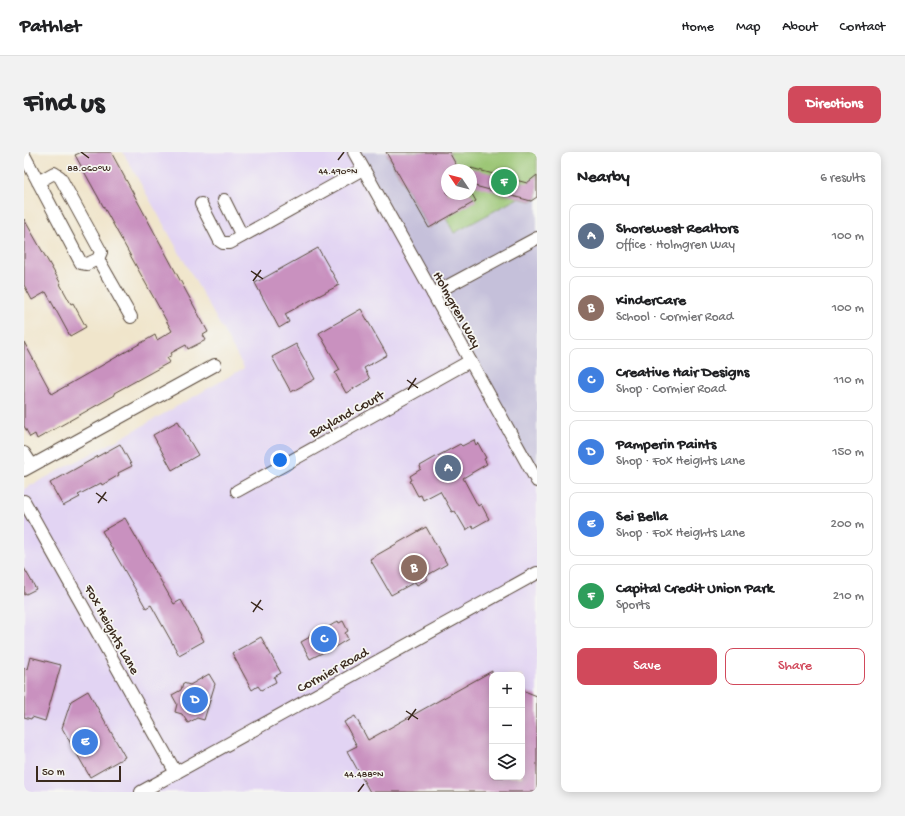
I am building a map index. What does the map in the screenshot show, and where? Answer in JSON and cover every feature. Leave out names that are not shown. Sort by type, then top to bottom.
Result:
[{"type":"street","name":"Holmgren Way","points":[[354,152],[537,481]]},
{"type":"street","points":[[24,155],[81,263],[87,264],[98,259]]},
{"type":"street","points":[[201,204],[220,241],[223,243],[230,243],[363,169]]},
{"type":"street","points":[[38,182],[54,173],[60,177],[100,252],[98,259],[131,317]]},
{"type":"street","points":[[224,200],[242,236]]},
{"type":"street","points":[[433,294],[537,238]]},
{"type":"street","name":"Bayland Court","points":[[237,491],[470,361]]},
{"type":"street","points":[[24,453],[28,468],[215,365]]},
{"type":"street","name":"Fox Heights Lane","points":[[24,501],[176,773]]},
{"type":"street","name":"Cormier Road","points":[[141,792],[537,573]]},
{"type":"shaded area","points":[[123,152],[354,152],[537,481],[537,792],[24,792],[24,489],[123,437],[244,368]]},
{"type":"shaded area","points":[[354,152],[537,152],[537,481]]},
{"type":"green space","points":[[391,152],[537,152],[537,198],[531,201],[518,198],[454,233],[446,218],[429,228],[387,154]]},
{"type":"building","points":[[82,152],[111,152],[208,332],[203,335],[206,340],[188,349],[186,345],[171,353],[172,355],[167,358],[170,362],[114,393],[115,395],[37,439],[35,434],[30,437],[24,426],[24,342],[52,394],[155,335],[157,340],[172,331],[75,155]]},
{"type":"building","points":[[386,152],[449,152],[456,164],[441,164],[441,200],[476,201],[429,228]]},
{"type":"building","points":[[477,170],[527,183],[537,175],[537,197],[531,201],[477,187]]},
{"type":"building","points":[[24,219],[71,304],[73,303],[86,327],[70,336],[46,292],[32,300],[24,285]]},
{"type":"building","points":[[318,248],[339,285],[285,314],[289,322],[279,328],[255,283]]},
{"type":"building","points":[[361,309],[387,355],[364,368],[370,379],[346,393],[335,373],[340,370],[319,333]]},
{"type":"building","points":[[296,344],[315,379],[291,392],[272,357]]},
{"type":"building","points":[[178,421],[198,455],[172,470],[153,435]]},
{"type":"building","points":[[474,440],[476,445],[478,443],[486,458],[484,459],[487,464],[463,478],[478,506],[481,504],[489,519],[473,528],[472,526],[466,530],[455,511],[452,512],[440,491],[423,500],[421,495],[418,496],[410,481],[412,480],[410,476],[421,469],[420,466],[434,458],[460,444],[462,446]]},
{"type":"building","points":[[120,444],[132,466],[118,473],[119,475],[102,485],[101,483],[78,495],[80,497],[63,506],[50,483]]},
{"type":"building","points":[[125,518],[174,604],[181,600],[204,641],[179,655],[151,605],[146,608],[102,531]]},
{"type":"building","points":[[426,527],[447,564],[426,576],[428,579],[417,585],[415,582],[391,595],[370,559]]},
{"type":"building","points":[[24,568],[36,589],[24,595]]},
{"type":"building","points":[[338,621],[339,623],[343,621],[348,631],[345,633],[348,639],[327,652],[326,651],[310,659],[301,642],[310,637],[309,635],[326,626],[327,628]]},
{"type":"building","points":[[261,637],[281,673],[274,677],[276,682],[261,690],[258,686],[252,690],[232,653]]},
{"type":"building","points":[[30,657],[61,665],[45,721],[32,717],[31,719],[24,717],[24,668],[27,669]]},
{"type":"building","points":[[489,673],[489,780],[525,780],[525,691],[537,696],[537,792],[370,792],[347,751],[357,746],[344,722],[355,716],[368,740]]},
{"type":"building","points":[[209,674],[215,684],[204,720],[197,718],[188,723],[182,714],[175,712],[177,704],[172,695],[181,690],[183,683],[190,685]]},
{"type":"building","points":[[88,691],[125,757],[90,777],[62,728],[71,701]]},
{"type":"place","name":"Capital Credit Union Park","points":[[504,182]]},
{"type":"place","name":"Shorewest Realtors","points":[[448,468]]},
{"type":"place","name":"KinderCare","points":[[414,568]]},
{"type":"place","name":"Creative Hair Designs","points":[[324,639]]},
{"type":"place","name":"Pamperin Paints","points":[[195,700]]},
{"type":"place","name":"Sei Bella","points":[[85,742]]}]
